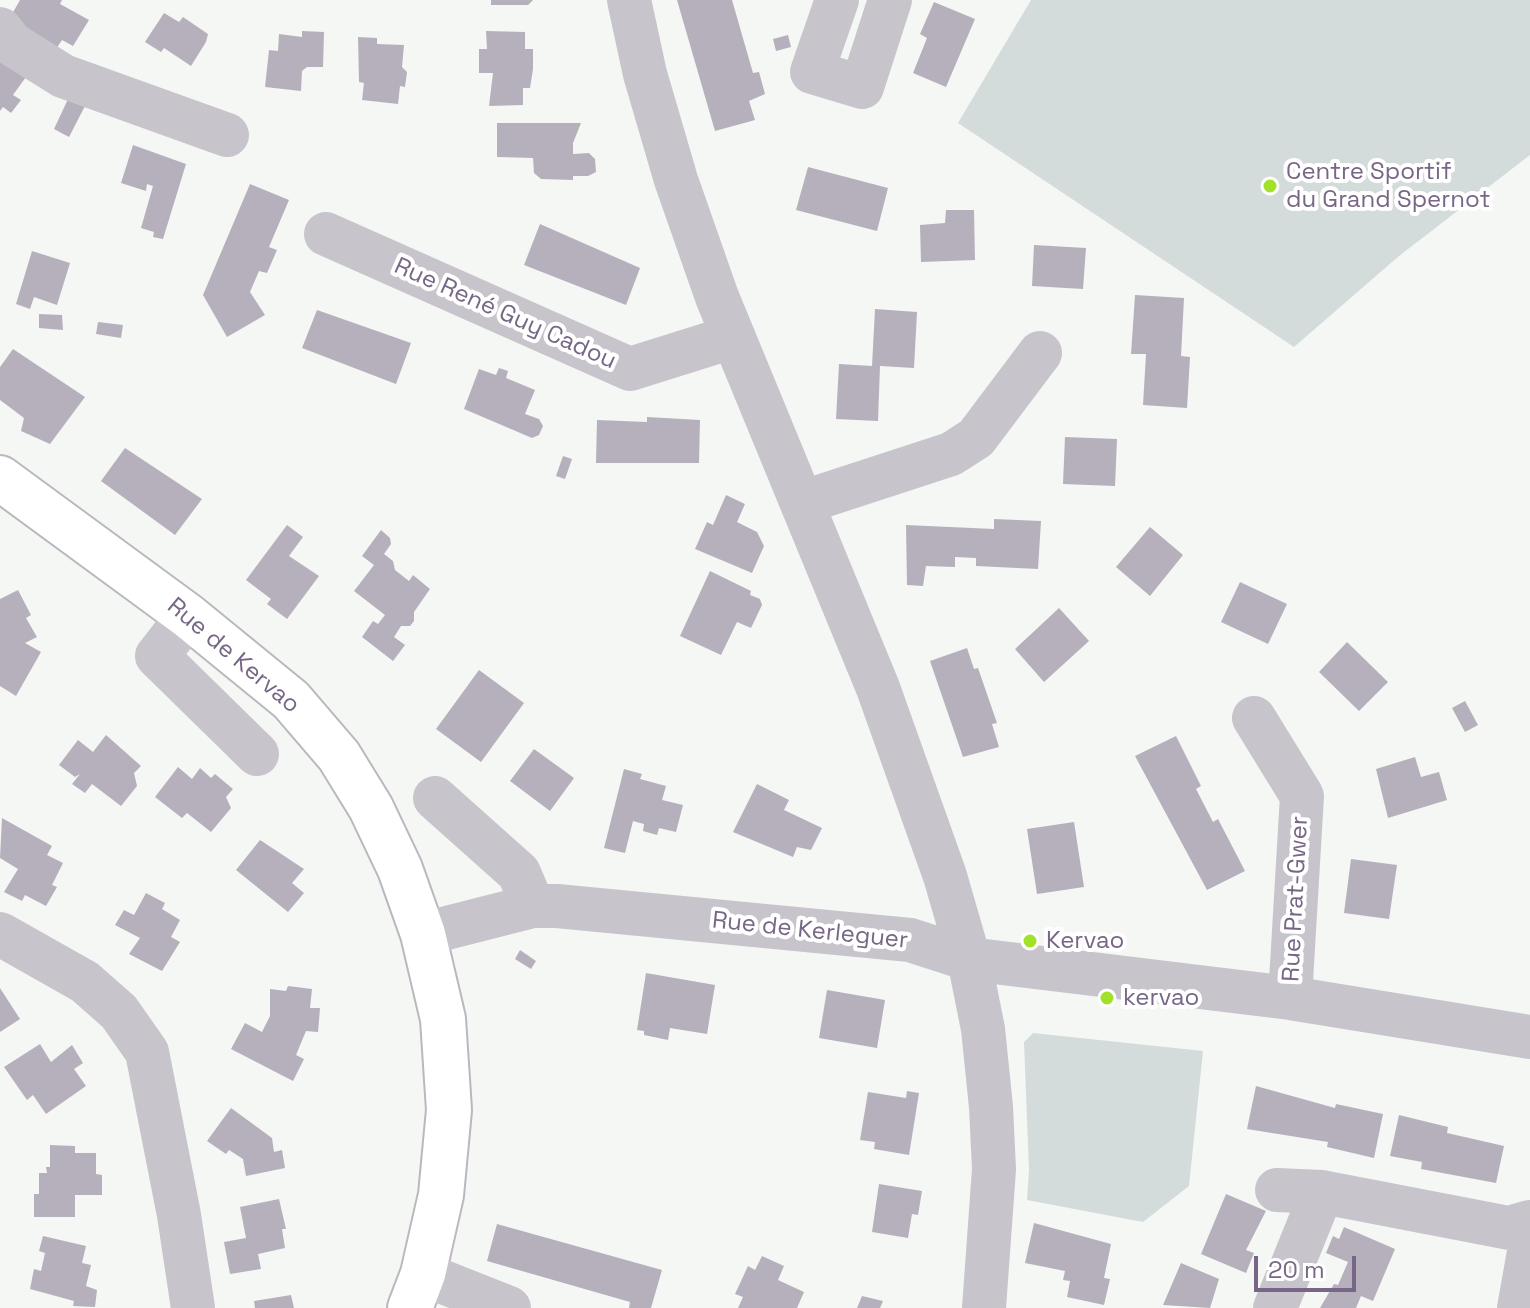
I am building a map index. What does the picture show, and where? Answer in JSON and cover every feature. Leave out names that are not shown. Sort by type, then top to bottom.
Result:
[{"type":"main road","name":"Rue de Kervao","points":[[0,478],[188,616],[291,700],[339,756],[371,808],[400,869],[423,934],[443,1019],[449,1110],[441,1195],[417,1291]]},
{"type":"street","points":[[629,0],[645,74],[676,180],[732,337],[804,502],[878,688],[945,876],[969,959],[983,1029],[994,1169],[984,1308]]},
{"type":"street","points":[[837,0],[812,72],[862,87],[890,0]]},
{"type":"street","points":[[0,29],[12,44],[63,76],[227,135]]},
{"type":"street","name":"Rue René Guy Cadou","points":[[326,234],[630,369],[732,337]]},
{"type":"street","points":[[804,502],[951,454],[976,438],[1040,353]]},
{"type":"street","points":[[188,616],[157,656],[257,754]]},
{"type":"street","name":"Rue Prat-Gwer","points":[[1254,718],[1302,796],[1290,998]]},
{"type":"street","points":[[435,798],[519,873],[533,906]]},
{"type":"street","name":"Rue de Kerleguer","points":[[423,934],[533,906],[910,940],[969,959],[1290,998],[1530,1037]]},
{"type":"street","points":[[0,934],[85,982],[119,1012],[147,1052],[179,1215],[193,1308]]},
{"type":"street","points":[[1277,1190],[1322,1192],[1509,1228],[1530,1222]]},
{"type":"street","points":[[1275,1308],[1322,1192]]},
{"type":"street","points":[[1519,1308],[1530,1246]]},
{"type":"street","points":[[417,1291],[509,1308]]},
{"type":"shaded area","name":"Centre Sportif du Grand Spernot","points":[[1031,0],[1530,0],[1530,155],[1399,256],[1294,347],[958,123]]},
{"type":"shaded area","points":[[1033,1033],[1203,1051],[1189,1186],[1143,1222],[1027,1200],[1029,1170],[1024,1042]]},
{"type":"building","points":[[20,0],[62,0],[60,4],[89,20],[73,46],[62,40],[52,55],[4,28]]},
{"type":"building","points":[[491,0],[533,0],[528,5],[491,5]]},
{"type":"building","points":[[677,0],[732,0],[753,73],[759,72],[765,94],[749,101],[755,120],[715,131]]},
{"type":"building","points":[[934,2],[975,19],[946,87],[913,73],[927,38],[920,34]]},
{"type":"building","points":[[164,13],[179,22],[183,17],[208,34],[191,66],[164,48],[161,52],[145,42]]},
{"type":"building","points":[[302,31],[324,32],[323,67],[307,67],[302,71],[301,91],[265,87],[269,50],[278,51],[279,34],[302,37]]},
{"type":"building","points":[[486,31],[525,32],[525,49],[533,49],[533,69],[530,88],[523,88],[523,105],[489,106],[493,73],[479,73],[479,49],[487,49]]},
{"type":"building","points":[[788,35],[791,47],[776,51],[773,39]]},
{"type":"building","points":[[358,37],[377,38],[377,44],[404,45],[402,67],[407,72],[405,87],[400,86],[398,104],[362,100],[364,83],[359,82]]},
{"type":"building","points":[[0,57],[26,77],[13,95],[21,100],[11,113],[3,107],[0,111]]},
{"type":"building","points":[[69,97],[86,104],[69,137],[54,129]]},
{"type":"building","points":[[497,123],[581,123],[573,143],[573,154],[589,153],[595,159],[596,172],[588,176],[573,176],[573,180],[541,179],[534,173],[533,158],[497,157]]},
{"type":"building","points":[[133,145],[186,164],[163,239],[153,237],[154,232],[141,228],[153,186],[147,184],[146,191],[121,183]]},
{"type":"building","points":[[808,167],[888,188],[877,231],[796,210]]},
{"type":"building","points":[[250,184],[289,200],[269,247],[277,250],[267,273],[259,271],[250,292],[265,315],[227,337],[203,295]]},
{"type":"building","points":[[946,210],[974,210],[975,260],[921,262],[920,225],[945,223]]},
{"type":"building","points":[[540,224],[640,268],[626,305],[524,265]]},
{"type":"building","points":[[1034,245],[1086,248],[1083,289],[1032,286]]},
{"type":"building","points":[[32,251],[70,263],[57,305],[34,297],[30,309],[16,304]]},
{"type":"building","points":[[1135,295],[1184,298],[1181,356],[1190,357],[1187,408],[1143,405],[1146,354],[1131,354]]},
{"type":"building","points":[[875,309],[917,312],[914,368],[880,366],[878,421],[836,419],[839,364],[872,366]]},
{"type":"building","points":[[317,310],[411,343],[396,384],[302,348]]},
{"type":"building","points":[[39,314],[62,315],[63,330],[39,328]]},
{"type":"building","points":[[98,322],[123,325],[121,338],[96,334]]},
{"type":"building","points":[[13,349],[85,397],[50,444],[21,431],[24,418],[0,400],[0,367]]},
{"type":"building","points":[[499,368],[508,371],[506,378],[535,390],[525,414],[539,419],[543,426],[539,435],[532,438],[464,409],[479,369],[496,375]]},
{"type":"building","points":[[647,417],[700,420],[699,463],[596,463],[597,420],[647,422]]},
{"type":"building","points":[[1065,437],[1117,439],[1115,486],[1063,484]]},
{"type":"building","points":[[125,448],[202,499],[175,535],[101,481]]},
{"type":"building","points":[[563,456],[572,459],[565,479],[556,476]]},
{"type":"building","points":[[726,495],[745,504],[737,522],[757,532],[764,546],[752,573],[695,549],[707,522],[713,525]]},
{"type":"building","points":[[994,519],[1041,521],[1038,569],[976,566],[976,558],[955,557],[955,567],[926,566],[923,586],[907,585],[906,525],[994,529]]},
{"type":"building","points":[[287,525],[303,537],[289,556],[319,576],[287,619],[267,604],[271,599],[246,580]]},
{"type":"building","points":[[1150,527],[1183,555],[1150,596],[1116,567]]},
{"type":"building","points":[[381,530],[390,538],[391,544],[384,554],[393,561],[395,570],[409,581],[413,575],[430,589],[414,612],[414,621],[410,626],[401,626],[394,637],[405,645],[393,661],[362,637],[373,621],[378,624],[385,615],[354,591],[374,565],[362,556]]},
{"type":"building","points":[[710,571],[751,591],[750,595],[760,599],[762,605],[751,628],[737,622],[721,655],[680,636]]},
{"type":"building","points":[[1240,582],[1287,604],[1268,644],[1221,622]]},
{"type":"building","points":[[18,590],[31,615],[26,618],[37,637],[25,643],[41,652],[16,696],[0,686],[0,599]]},
{"type":"building","points":[[1059,608],[1089,641],[1044,682],[1015,649]]},
{"type":"building","points":[[1347,642],[1388,682],[1359,711],[1319,672]]},
{"type":"building","points":[[967,648],[974,669],[978,668],[997,723],[992,724],[999,747],[963,757],[930,661]]},
{"type":"building","points":[[479,670],[524,703],[481,762],[436,729]]},
{"type":"building","points":[[1465,701],[1478,725],[1465,732],[1452,708]]},
{"type":"building","points":[[106,735],[141,766],[134,773],[137,786],[121,806],[92,784],[85,793],[72,784],[80,774],[75,777],[59,765],[78,740],[93,752]]},
{"type":"building","points":[[1176,736],[1201,786],[1196,789],[1213,822],[1218,819],[1245,871],[1207,890],[1135,756]]},
{"type":"building","points":[[534,749],[574,778],[550,811],[510,781]]},
{"type":"building","points":[[1415,757],[1421,777],[1439,772],[1447,800],[1388,818],[1376,769]]},
{"type":"building","points":[[178,767],[192,779],[200,768],[211,778],[215,774],[233,789],[226,797],[231,808],[211,832],[187,813],[182,818],[155,797]]},
{"type":"building","points":[[624,769],[642,774],[640,779],[666,786],[662,800],[683,805],[676,832],[659,828],[657,835],[643,831],[644,824],[633,821],[625,853],[604,848]]},
{"type":"building","points":[[757,784],[789,800],[784,810],[822,828],[811,850],[797,847],[793,857],[733,832]]},
{"type":"building","points":[[2,818],[52,846],[47,855],[63,863],[52,885],[57,887],[46,906],[25,895],[22,901],[4,892],[18,869],[0,858]]},
{"type":"building","points":[[1074,822],[1084,887],[1037,894],[1027,829]]},
{"type":"building","points":[[260,840],[304,869],[292,883],[304,893],[288,912],[236,870]]},
{"type":"building","points":[[1351,859],[1397,865],[1389,919],[1344,913]]},
{"type":"building","points":[[146,893],[165,903],[162,909],[180,920],[171,937],[180,942],[162,971],[129,954],[140,938],[115,925],[124,910],[134,915]]},
{"type":"building","points":[[520,950],[536,961],[531,969],[515,959]]},
{"type":"building","points":[[646,973],[715,985],[707,1034],[670,1028],[668,1040],[644,1035],[644,1031],[637,1030]]},
{"type":"building","points":[[288,986],[312,989],[310,1008],[320,1008],[318,1032],[306,1031],[296,1055],[304,1059],[293,1081],[231,1049],[245,1023],[262,1032],[270,1016],[270,989],[286,991]]},
{"type":"building","points":[[0,988],[20,1019],[0,1032]]},
{"type":"building","points":[[827,990],[885,1000],[877,1048],[819,1038]]},
{"type":"building","points":[[40,1044],[51,1062],[72,1045],[83,1063],[74,1069],[86,1086],[46,1114],[33,1095],[27,1100],[4,1067]]},
{"type":"building","points":[[1256,1086],[1335,1108],[1336,1104],[1383,1114],[1374,1158],[1327,1147],[1328,1142],[1247,1129]]},
{"type":"building","points":[[907,1091],[919,1093],[909,1155],[874,1149],[875,1142],[860,1140],[868,1092],[906,1098]]},
{"type":"building","points":[[231,1108],[272,1138],[274,1152],[282,1150],[285,1168],[246,1176],[243,1159],[229,1150],[226,1154],[207,1141]]},
{"type":"building","points":[[1399,1115],[1448,1127],[1447,1133],[1504,1146],[1496,1183],[1421,1169],[1422,1162],[1390,1156]]},
{"type":"building","points":[[50,1145],[75,1146],[75,1153],[96,1153],[96,1174],[102,1175],[102,1195],[75,1195],[75,1217],[34,1217],[34,1194],[39,1194],[39,1173],[47,1173],[46,1167],[50,1167]]},
{"type":"building","points":[[879,1184],[922,1191],[918,1215],[912,1214],[908,1238],[872,1232]]},
{"type":"building","points":[[1226,1194],[1266,1211],[1246,1250],[1254,1253],[1246,1273],[1201,1254]]},
{"type":"building","points":[[279,1199],[286,1229],[282,1229],[285,1248],[258,1254],[261,1269],[230,1274],[224,1242],[246,1238],[240,1207]]},
{"type":"building","points":[[1034,1223],[1111,1244],[1104,1278],[1110,1279],[1104,1305],[1067,1297],[1070,1281],[1063,1280],[1065,1271],[1025,1263]]},
{"type":"building","points":[[497,1224],[662,1270],[651,1308],[629,1308],[630,1302],[487,1261]]},
{"type":"building","points":[[1344,1227],[1395,1249],[1373,1301],[1361,1296],[1356,1308],[1320,1308],[1334,1284],[1338,1285],[1348,1262],[1326,1253],[1333,1236],[1339,1239]]},
{"type":"building","points":[[43,1236],[86,1246],[82,1263],[91,1265],[86,1286],[97,1290],[95,1307],[73,1306],[74,1301],[30,1289],[34,1269],[41,1271],[45,1253],[39,1251]]},
{"type":"building","points":[[762,1256],[784,1266],[778,1280],[804,1292],[797,1308],[738,1308],[743,1297],[735,1294],[748,1266],[755,1270]]},
{"type":"building","points":[[1181,1263],[1219,1279],[1210,1308],[1163,1305]]},
{"type":"building","points":[[291,1295],[294,1308],[255,1308],[254,1301]]},
{"type":"building","points":[[862,1296],[883,1301],[880,1308],[857,1308]]},
{"type":"place","name":"Centre Sportif du Grand Spernot","points":[[1270,186]]},
{"type":"place","name":"Kervao","points":[[1030,941]]},
{"type":"place","name":"kervao","points":[[1107,998]]}]
